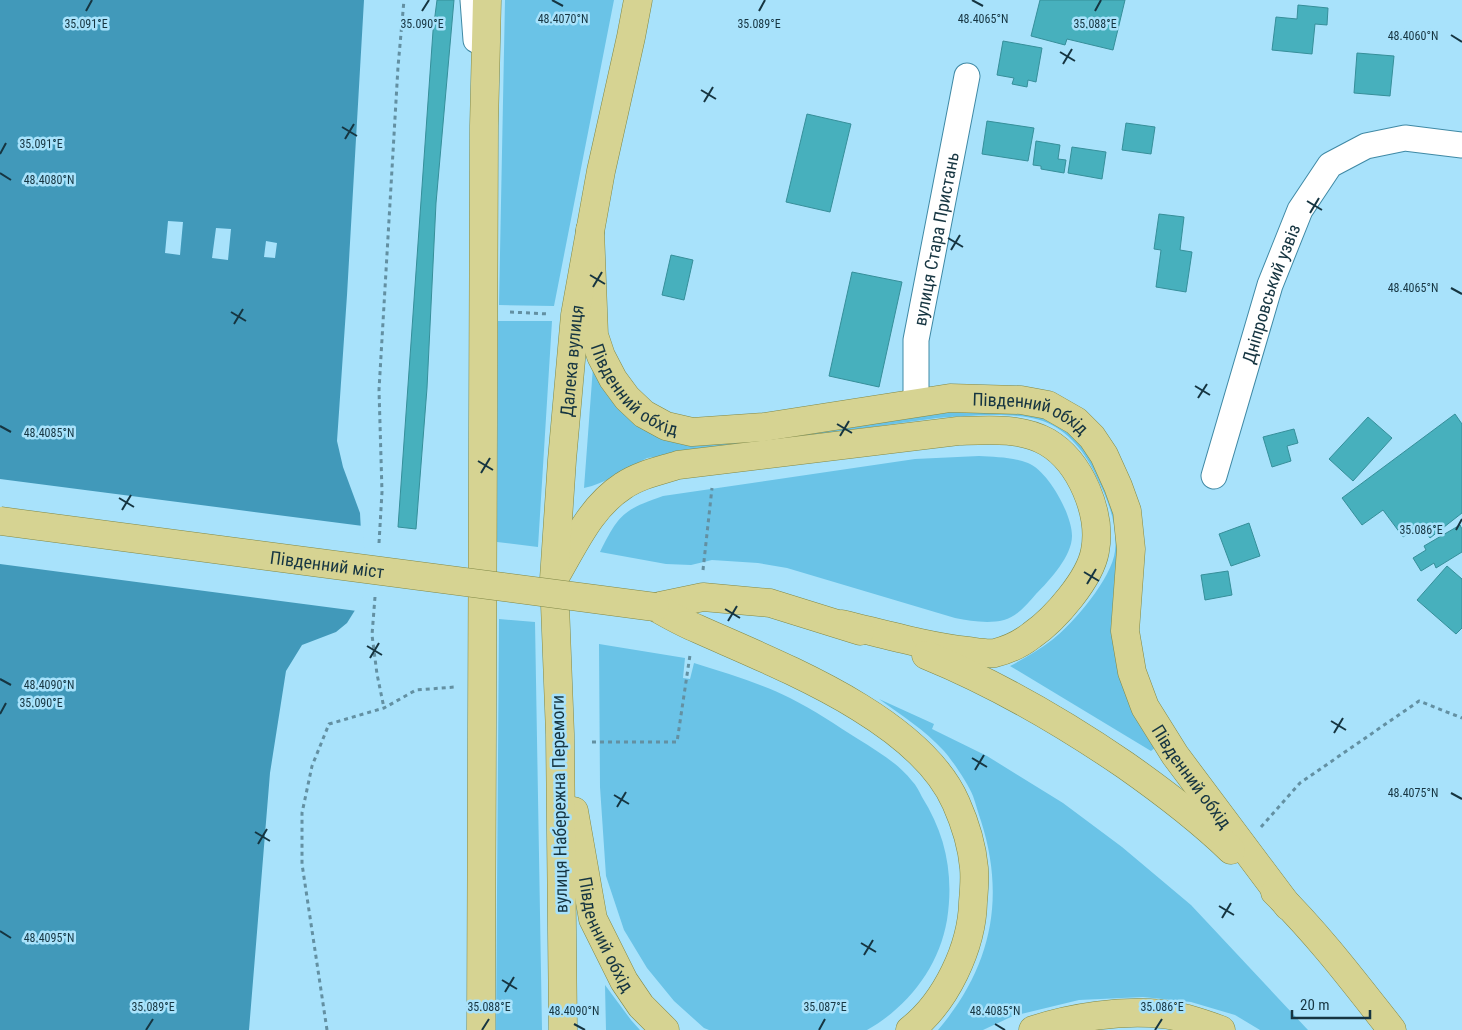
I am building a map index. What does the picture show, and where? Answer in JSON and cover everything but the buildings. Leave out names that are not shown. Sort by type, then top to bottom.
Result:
[{"type":"main road","points":[[481,1030],[483,340],[487,0]]},
{"type":"main road","name":"Далека вулиця","points":[[554,579],[575,315],[590,230],[640,0]]},
{"type":"main road","name":"Південний обхід","points":[[590,230],[594,334],[601,356],[613,379],[627,398],[644,414],[666,426],[692,432],[764,427],[950,398],[1021,400],[1048,405],[1063,412],[1092,437],[1111,471],[1127,512],[1131,549],[1125,631],[1132,672],[1145,707],[1175,755],[1288,906],[1392,1030]]},
{"type":"main road","name":"Південний обхід","points":[[554,579],[593,514],[605,500],[624,485],[646,475],[678,465],[958,431],[1003,430],[1033,436],[1048,442],[1065,457],[1078,474],[1094,509],[1097,534],[1095,553],[1087,573],[1064,604],[1032,635],[1011,647],[993,653],[938,648],[842,624],[770,603],[703,597],[654,607]]},
{"type":"main road","name":"Південний міст","points":[[0,521],[654,607]]},
{"type":"main road","name":"вулиця Набережна Перемоги","points":[[554,579],[560,734],[563,1030]]},
{"type":"main road","points":[[654,607],[821,684],[882,722],[918,751],[940,776],[956,801],[967,832],[974,869],[973,909],[968,942],[954,973],[936,1004],[910,1030]]},
{"type":"main road","name":"Південний обхід","points":[[842,624],[968,672],[1029,704],[1096,745],[1158,788],[1218,837],[1288,906]]},
{"type":"main road","name":"Південний обхід","points":[[560,734],[593,919],[624,981],[641,1006],[665,1030]]},
{"type":"main road","points":[[1033,1030],[1049,1025],[1113,1014],[1162,1014],[1193,1020],[1221,1030]]},
{"type":"street","points":[[472,0],[476,42],[485,75]]},
{"type":"street","name":"вулиця Стара Пристань","points":[[916,402],[916,340],[967,76]]},
{"type":"street","name":"Дніпровський узвіз","points":[[1214,476],[1270,285],[1300,210],[1330,165],[1366,146],[1405,138],[1462,145]]},
{"type":"path","points":[[378,549],[382,492],[379,390],[398,67],[404,0]]},
{"type":"path","points":[[702,570],[713,482]]},
{"type":"path","points":[[376,587],[372,635],[384,708]]},
{"type":"path","points":[[592,742],[677,742],[690,655]]},
{"type":"path","points":[[327,1030],[302,864],[302,813],[312,766],[329,724],[384,708],[416,690],[483,684]]},
{"type":"path","points":[[1261,827],[1300,783],[1419,701],[1462,718]]},
{"type":"shaded area","points":[[0,0],[364,0],[337,441],[343,467],[360,513],[364,590],[357,607],[347,623],[336,632],[302,645],[286,671],[270,773],[249,1030],[0,1030]],"holes":[[[168,221],[183,222],[180,255],[165,253]],[[216,228],[231,229],[228,260],[212,258]],[[266,241],[277,243],[275,258],[264,257]]]},
{"type":"shaded area","points":[[505,0],[614,0],[554,306],[499,305]]},
{"type":"shaded area","points":[[498,321],[552,321],[538,547],[497,542]]},
{"type":"shaded area","points":[[593,367],[640,424],[962,408],[1041,414],[1065,425],[1095,460],[1117,512],[1156,747],[1151,751],[1010,666],[1047,644],[1071,623],[1100,587],[1115,551],[1114,522],[1101,486],[1088,460],[1076,444],[1061,431],[1043,421],[1019,416],[991,415],[937,418],[647,458],[608,479],[584,488]]},
{"type":"shaded area","points":[[979,456],[1016,460],[1028,463],[1036,468],[1058,494],[1071,527],[1071,544],[1059,567],[1048,582],[1022,609],[1004,620],[986,622],[955,618],[787,568],[758,563],[712,560],[691,565],[666,564],[600,552],[612,529],[624,515],[639,505],[663,496],[915,459]]},
{"type":"shaded area","points":[[499,619],[535,622],[542,1030],[496,1030]]},
{"type":"shaded area","points":[[599,644],[685,658],[683,678],[690,679],[694,663],[779,693],[816,713],[880,753],[894,763],[915,784],[937,826],[946,856],[949,887],[947,920],[937,954],[929,969],[908,997],[882,1021],[867,1030],[709,1030],[704,1028],[674,1001],[647,968],[624,930],[606,876],[600,787]]},
{"type":"shaded area","points":[[879,699],[934,724],[932,729],[987,756],[1063,803],[1122,847],[1191,905],[1308,1030],[1260,1030],[1235,1015],[1191,1002],[1143,997],[1079,1000],[1013,1016],[983,1030],[938,1030],[971,982],[989,932],[992,878],[989,850],[971,791],[951,760],[929,736]]},
{"type":"shaded area","points":[[605,985],[631,1020],[640,1030],[606,1030]]},
{"type":"pier","points":[[0,479],[363,526],[366,590],[357,611],[0,564]]}]
